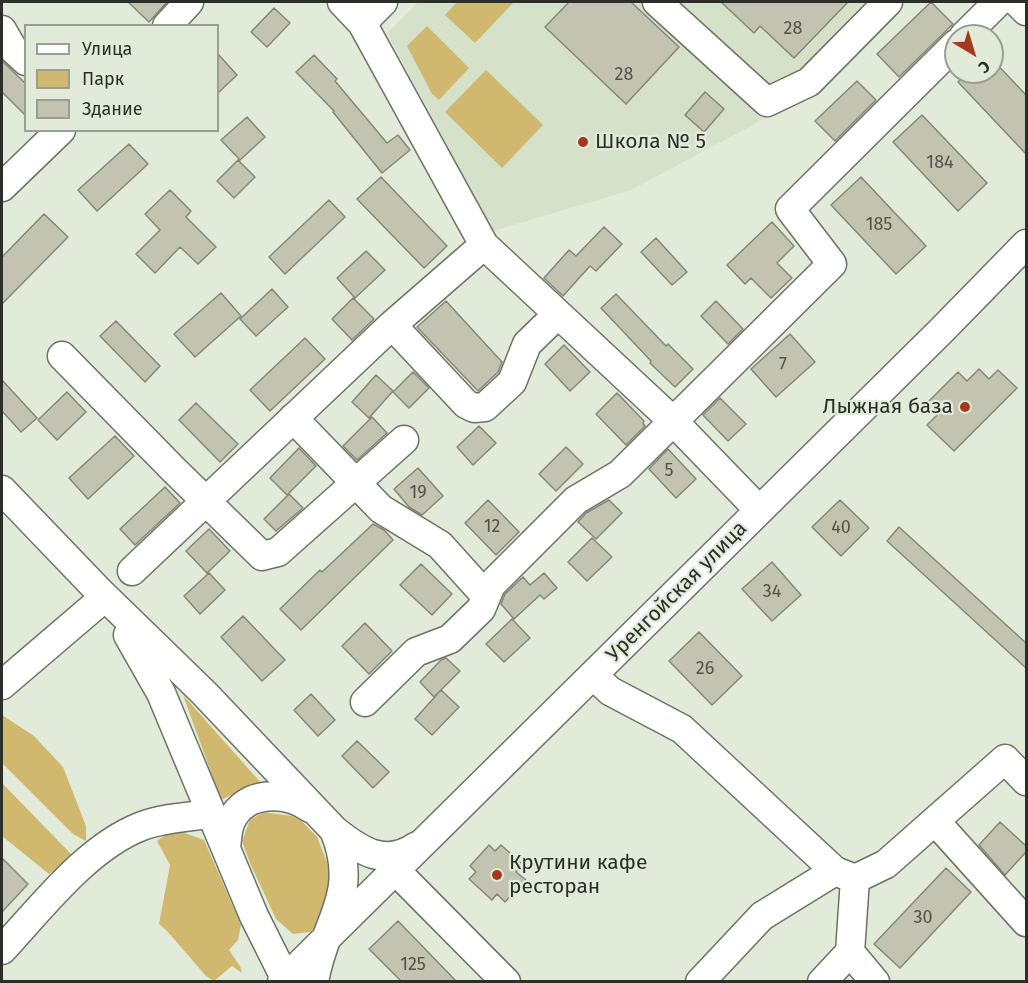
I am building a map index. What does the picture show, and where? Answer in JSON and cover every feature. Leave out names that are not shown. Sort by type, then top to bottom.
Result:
[{"type":"street","points":[[169,24],[189,2]]},
{"type":"street","points":[[342,2],[362,22],[484,245],[674,422],[759,510]]},
{"type":"street","points":[[362,22],[383,2]]},
{"type":"street","points":[[657,2],[767,102],[809,82],[888,2]]},
{"type":"street","points":[[976,24],[998,2]]},
{"type":"street","points":[[1017,2],[1026,11]]},
{"type":"street","points":[[2,30],[13,49],[24,59]]},
{"type":"street","points":[[365,702],[416,652],[450,639],[481,609],[491,585],[576,500],[620,474],[832,264],[790,209],[944,56]]},
{"type":"street","points":[[2,187],[59,132]]},
{"type":"street","name":"Уренгойская улица","points":[[285,981],[1026,244]]},
{"type":"street","points":[[132,571],[392,325],[484,245]]},
{"type":"street","points":[[392,325],[466,404],[474,408],[485,407],[512,382],[527,344],[558,314]]},
{"type":"street","points":[[62,356],[205,501],[262,555],[278,552],[404,440]]},
{"type":"street","points":[[293,418],[381,509],[440,545],[486,596]]},
{"type":"street","points":[[2,490],[105,597],[204,693],[329,824],[340,845],[345,879],[338,912],[325,939],[314,981]]},
{"type":"street","points":[[2,686],[105,597]]},
{"type":"street","points":[[105,597],[161,693],[210,814],[285,981]]},
{"type":"street","points":[[593,675],[615,693],[682,729],[845,875],[850,952],[875,981]]},
{"type":"street","points":[[700,981],[762,916],[845,875],[886,864],[1005,759],[1026,780]]},
{"type":"street","points":[[226,849],[231,820],[246,803],[266,796],[294,800],[307,806],[359,849],[373,854],[387,857],[407,853],[429,837]]},
{"type":"street","points":[[2,950],[68,880],[113,841],[151,824],[169,819],[210,814]]},
{"type":"street","points":[[935,821],[1026,922]]},
{"type":"street","points":[[395,870],[506,981]]},
{"type":"street","points":[[254,916],[271,936],[286,947],[303,950],[312,948],[325,939]]},
{"type":"street","points":[[822,981],[850,952]]},
{"type":"shaded area","name":"Школа № 5","points":[[418,2],[903,2],[809,95],[631,190],[493,231],[387,33]]},
{"type":"green space","points":[[457,2],[514,2],[475,43],[445,15]]},
{"type":"green space","points":[[427,26],[469,68],[439,100],[432,94],[407,46]]},
{"type":"green space","points":[[486,70],[543,125],[502,168],[445,112]]},
{"type":"green space","points":[[183,695],[262,784],[243,789],[221,800]]},
{"type":"green space","points":[[2,715],[34,736],[63,767],[86,826],[86,841],[73,834],[2,763]]},
{"type":"green space","points":[[2,783],[73,856],[49,874],[2,836]]},
{"type":"green space","points":[[264,812],[298,817],[317,837],[327,862],[331,893],[324,919],[310,932],[293,934],[276,919],[250,863],[242,841],[250,820]]},
{"type":"green space","points":[[182,832],[204,840],[241,925],[238,940],[229,950],[242,973],[232,966],[214,981],[206,976],[159,924],[170,865],[157,841],[168,833]]},
{"type":"building","points":[[128,2],[167,2],[149,22]]},
{"type":"building","points":[[569,2],[631,2],[679,47],[626,104],[545,27]]},
{"type":"building","points":[[721,2],[848,2],[794,58],[760,26],[754,33]]},
{"type":"building","points":[[931,2],[953,24],[944,24],[944,33],[899,77],[877,54]]},
{"type":"building","points":[[274,8],[290,23],[267,47],[251,32]]},
{"type":"building","points":[[219,55],[237,75],[219,92]]},
{"type":"building","points":[[314,55],[337,79],[335,81],[387,143],[398,135],[410,150],[382,173],[334,111],[296,72]]},
{"type":"building","points":[[2,61],[24,82],[24,114],[2,92]]},
{"type":"building","points":[[1004,72],[1026,95],[1026,154],[960,84],[1004,84]]},
{"type":"building","points":[[857,81],[876,100],[835,141],[815,121]]},
{"type":"building","points":[[705,92],[724,109],[704,132],[685,115]]},
{"type":"building","points":[[922,115],[987,183],[958,211],[893,142]]},
{"type":"building","points":[[247,117],[265,137],[240,160],[221,140]]},
{"type":"building","points":[[129,144],[148,164],[97,211],[78,190]]},
{"type":"building","points":[[238,160],[255,177],[234,198],[217,181]]},
{"type":"building","points":[[381,177],[447,246],[424,268],[357,199]]},
{"type":"building","points":[[861,177],[926,246],[896,274],[831,205]]},
{"type":"building","points":[[170,190],[191,211],[186,217],[216,247],[198,264],[180,247],[155,273],[136,254],[160,230],[145,214]]},
{"type":"building","points":[[329,200],[345,217],[285,274],[269,257]]},
{"type":"building","points":[[44,214],[68,237],[2,304],[2,257]]},
{"type":"building","points":[[772,222],[794,246],[777,263],[792,278],[771,298],[751,278],[745,284],[727,265]]},
{"type":"building","points":[[604,227],[622,244],[596,271],[590,266],[563,296],[544,278],[569,250],[576,256]]},
{"type":"building","points":[[656,238],[687,272],[672,285],[641,252]]},
{"type":"building","points":[[366,251],[385,270],[355,298],[337,278]]},
{"type":"building","points":[[272,289],[288,307],[256,336],[240,319]]},
{"type":"building","points":[[221,293],[241,316],[195,357],[174,334]]},
{"type":"building","points":[[616,294],[666,346],[668,344],[693,369],[675,387],[650,363],[651,361],[601,308]]},
{"type":"building","points":[[353,298],[374,319],[352,340],[332,319]]},
{"type":"building","points":[[446,301],[502,362],[498,372],[478,391],[417,327]]},
{"type":"building","points":[[716,301],[743,329],[728,344],[701,316]]},
{"type":"building","points":[[116,321],[160,366],[145,382],[100,336]]},
{"type":"building","points":[[790,334],[815,362],[776,397],[751,369]]},
{"type":"building","points":[[305,338],[325,359],[270,411],[250,390]]},
{"type":"building","points":[[564,345],[590,372],[570,391],[545,364]]},
{"type":"building","name":"Лыжная база","points":[[979,369],[989,379],[998,370],[1017,388],[954,451],[927,425],[939,413],[928,402],[958,372],[967,381]]},
{"type":"building","points":[[413,372],[429,388],[409,408],[393,392]]},
{"type":"building","points":[[376,375],[393,391],[369,418],[352,402]]},
{"type":"building","points":[[2,380],[37,418],[21,432],[2,411]]},
{"type":"building","points":[[67,392],[86,412],[57,440],[38,420]]},
{"type":"building","points":[[617,393],[644,421],[645,426],[626,445],[596,414]]},
{"type":"building","points":[[720,398],[746,424],[728,441],[703,415]]},
{"type":"building","points":[[196,403],[238,444],[220,462],[179,420]]},
{"type":"building","points":[[372,417],[387,433],[357,460],[343,446]]},
{"type":"building","points":[[479,426],[496,443],[473,465],[457,447]]},
{"type":"building","points":[[115,436],[134,456],[88,499],[69,478]]},
{"type":"building","points":[[566,447],[583,464],[556,491],[539,474]]},
{"type":"building","points":[[299,448],[316,466],[287,495],[270,478]]},
{"type":"building","points":[[668,449],[696,479],[676,498],[649,469]]},
{"type":"building","points":[[418,468],[443,496],[422,515],[409,507],[394,489]]},
{"type":"building","points":[[165,487],[180,503],[135,545],[120,529]]},
{"type":"building","points":[[289,494],[303,508],[276,531],[264,519]]},
{"type":"building","points":[[488,500],[519,532],[496,555],[465,523]]},
{"type":"building","points":[[609,500],[622,513],[596,539],[578,522],[586,513]]},
{"type":"building","points":[[840,500],[869,528],[841,556],[812,527]]},
{"type":"building","points":[[373,524],[384,530],[393,540],[301,630],[280,609],[320,570],[322,572]]},
{"type":"building","points":[[899,527],[1026,643],[1026,668],[887,541]]},
{"type":"building","points":[[209,529],[230,551],[207,573],[186,551]]},
{"type":"building","points":[[592,538],[612,557],[587,581],[568,562]]},
{"type":"building","points":[[772,562],[801,595],[772,621],[742,589]]},
{"type":"building","points":[[421,564],[452,594],[432,615],[400,585]]},
{"type":"building","points":[[209,573],[225,590],[200,614],[184,596]]},
{"type":"building","points":[[544,573],[557,588],[544,599],[540,595],[514,619],[501,604],[505,594],[523,577],[530,585]]},
{"type":"building","points":[[243,616],[285,660],[262,681],[221,637]]},
{"type":"building","points":[[512,619],[530,638],[504,662],[486,644]]},
{"type":"building","points":[[365,623],[392,651],[369,674],[342,646]]},
{"type":"building","points":[[699,632],[742,676],[712,705],[669,661]]},
{"type":"building","points":[[446,658],[460,671],[434,697],[420,682],[441,660]]},
{"type":"building","points":[[441,690],[459,707],[432,735],[415,719]]},
{"type":"building","points":[[311,694],[335,720],[318,736],[294,710]]},
{"type":"building","points":[[357,741],[389,772],[373,788],[342,756]]},
{"type":"building","points":[[1000,822],[1026,846],[1026,852],[1005,875],[979,845]]},
{"type":"building","name":"Крутини кафе ресторан","points":[[489,845],[495,851],[501,845],[523,865],[516,872],[526,880],[505,902],[497,894],[492,900],[469,879],[476,872],[470,866]]},
{"type":"building","points":[[2,858],[28,884],[2,912]]},
{"type":"building","points":[[946,868],[971,892],[900,968],[874,944]]},
{"type":"building","points":[[398,921],[456,981],[401,981],[369,949]]},
{"type":"place","name":"Школа № 5","points":[[583,142]]},
{"type":"place","name":"Лыжная база","points":[[965,407]]},
{"type":"place","name":"Крутини кафе ресторан","points":[[497,875]]}]
